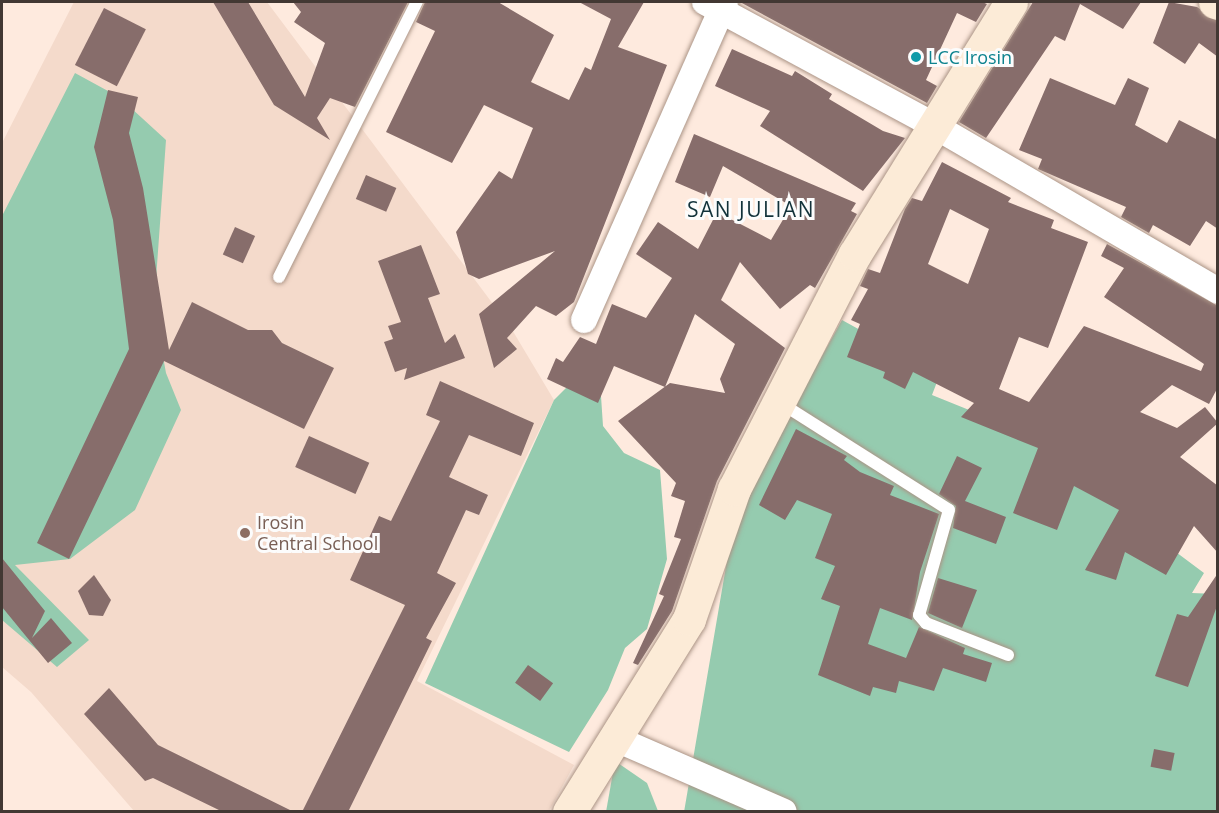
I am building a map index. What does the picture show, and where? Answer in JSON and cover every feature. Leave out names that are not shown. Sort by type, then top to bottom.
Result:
[{"type":"street","points":[[569,812],[699,599],[734,489],[855,254],[1011,2]]},
{"type":"street","points":[[584,320],[717,4],[933,125],[1218,291]]},
{"type":"street","points":[[614,738],[784,812]]},
{"type":"lane","points":[[279,278],[417,2]]},
{"type":"lane","points":[[778,402],[949,510],[919,615],[926,623],[1008,655]]},
{"type":"shaded area","name":"Irosin Central School","points":[[74,2],[267,2],[511,328],[554,400],[417,681],[574,765],[549,811],[134,811],[31,692],[2,667],[2,143]]},
{"type":"green space","points":[[75,73],[119,97],[166,140],[154,307],[166,373],[181,410],[135,510],[70,559],[15,565],[89,640],[57,667],[2,620],[2,216]]},
{"type":"green space","points":[[842,320],[940,374],[932,395],[1088,458],[1109,502],[1204,573],[1192,593],[1217,594],[1217,811],[684,812],[731,537],[752,482]]},
{"type":"green space","points":[[573,381],[601,396],[603,426],[624,453],[660,470],[667,559],[647,629],[625,648],[608,690],[569,752],[425,683],[554,400]]},
{"type":"green space","points":[[615,761],[647,783],[658,811],[606,812]]},
{"type":"building","points":[[213,2],[248,2],[305,97],[325,43],[294,22],[301,12],[293,2],[408,2],[355,107],[330,98],[317,118],[330,140],[274,105]]},
{"type":"building","points":[[425,2],[498,2],[554,35],[531,82],[569,100],[585,67],[591,70],[611,19],[579,2],[644,2],[618,47],[667,65],[574,302],[556,316],[536,306],[507,338],[517,349],[494,368],[479,314],[555,251],[479,279],[468,274],[456,232],[499,171],[512,179],[533,128],[484,105],[452,163],[386,132],[435,31],[416,22]]},
{"type":"building","points":[[740,2],[982,2],[987,4],[976,22],[957,13],[926,80],[937,86],[927,103]]},
{"type":"building","points":[[1033,2],[1141,2],[1123,29],[1080,4],[1065,41],[1055,36],[986,138],[959,122]]},
{"type":"building","points":[[1169,2],[1197,7],[1218,21],[1218,57],[1199,43],[1185,64],[1153,43]]},
{"type":"building","points":[[104,8],[146,29],[117,86],[75,65]]},
{"type":"building","points":[[732,49],[792,76],[795,71],[832,94],[829,99],[883,131],[905,138],[863,191],[760,126],[770,111],[715,86]]},
{"type":"building","points":[[1050,78],[1115,105],[1128,78],[1149,88],[1135,125],[1167,143],[1179,120],[1218,140],[1218,229],[1206,221],[1190,246],[1153,225],[1149,233],[1121,217],[1126,207],[1038,169],[1042,159],[1019,150]]},
{"type":"building","points":[[108,90],[138,97],[129,133],[143,188],[169,350],[192,302],[248,330],[272,330],[282,343],[334,368],[304,429],[164,361],[69,559],[37,543],[129,349],[113,220],[94,147]]},
{"type":"building","points":[[694,134],[856,203],[851,211],[857,214],[815,288],[810,285],[780,309],[740,262],[721,300],[785,348],[717,481],[672,611],[638,665],[633,663],[664,596],[659,594],[681,539],[674,537],[685,501],[671,496],[676,483],[618,421],[665,387],[614,366],[598,403],[547,379],[556,358],[563,362],[580,337],[596,344],[612,304],[646,318],[672,278],[636,254],[658,222],[698,249],[717,212],[771,240],[791,206],[723,166],[710,197],[675,182]],"holes":[[[695,314],[735,344],[720,379],[725,393],[670,383],[665,387]]]},
{"type":"building","points":[[942,162],[1011,198],[1008,202],[1054,220],[1051,228],[1088,242],[1048,348],[1019,337],[999,389],[1029,402],[1084,326],[1201,371],[1204,364],[1104,297],[1124,268],[1101,256],[1107,244],[1218,306],[1218,387],[1209,404],[1172,385],[1140,412],[1177,428],[1205,407],[1218,423],[1180,457],[1218,486],[1218,553],[1194,526],[1166,575],[1125,552],[1116,580],[1085,570],[1119,510],[1074,486],[1057,530],[1013,513],[1038,448],[961,417],[974,403],[913,372],[905,389],[883,378],[885,372],[847,357],[860,324],[851,320],[868,289],[860,286],[868,269],[880,273],[905,209],[912,198],[922,201]],"holes":[[[950,209],[989,229],[968,284],[928,264]]]},
{"type":"building","points":[[366,175],[396,188],[386,212],[356,199]]},
{"type":"building","points":[[235,227],[255,236],[243,263],[223,254]]},
{"type":"building","points":[[421,245],[440,294],[428,298],[445,343],[455,334],[465,358],[404,380],[407,368],[395,372],[384,342],[393,339],[388,326],[401,322],[378,261]]},
{"type":"building","points":[[440,381],[534,423],[521,456],[469,435],[449,477],[488,495],[479,515],[466,510],[437,573],[456,583],[426,638],[432,641],[348,812],[302,812],[405,605],[350,580],[379,516],[391,521],[440,421],[426,415]]},
{"type":"building","points":[[796,429],[847,456],[844,460],[860,472],[894,486],[890,495],[939,514],[920,572],[912,620],[880,608],[868,644],[906,658],[919,627],[965,648],[963,654],[992,663],[986,682],[943,668],[934,691],[899,681],[896,693],[873,687],[870,696],[818,675],[840,606],[821,599],[835,566],[815,558],[832,514],[797,500],[785,520],[759,505]]},
{"type":"building","points":[[309,436],[369,463],[355,494],[295,467]]},
{"type":"building","points":[[957,456],[982,468],[965,501],[1006,517],[996,544],[953,528],[956,506],[939,494]]},
{"type":"building","points":[[2,558],[45,611],[32,638],[51,618],[72,643],[48,663],[2,607]]},
{"type":"building","points":[[1218,573],[1218,603],[1188,687],[1155,676],[1177,614],[1188,617]]},
{"type":"building","points":[[94,575],[111,600],[103,616],[89,615],[78,591]]},
{"type":"building","points":[[938,578],[977,590],[962,628],[928,613]]},
{"type":"building","points":[[528,665],[553,683],[540,701],[515,683]]},
{"type":"building","points":[[109,688],[158,745],[294,812],[223,812],[153,778],[145,781],[84,714]]},
{"type":"building","points":[[1154,749],[1175,753],[1171,771],[1151,767]]},
{"type":"place","name":"LCC Irosin","points":[[916,57]]},
{"type":"place","name":"Irosin Central School","points":[[245,533]]},
{"type":"district","name":"SAN JULIAN","points":[[751,209]]}]
